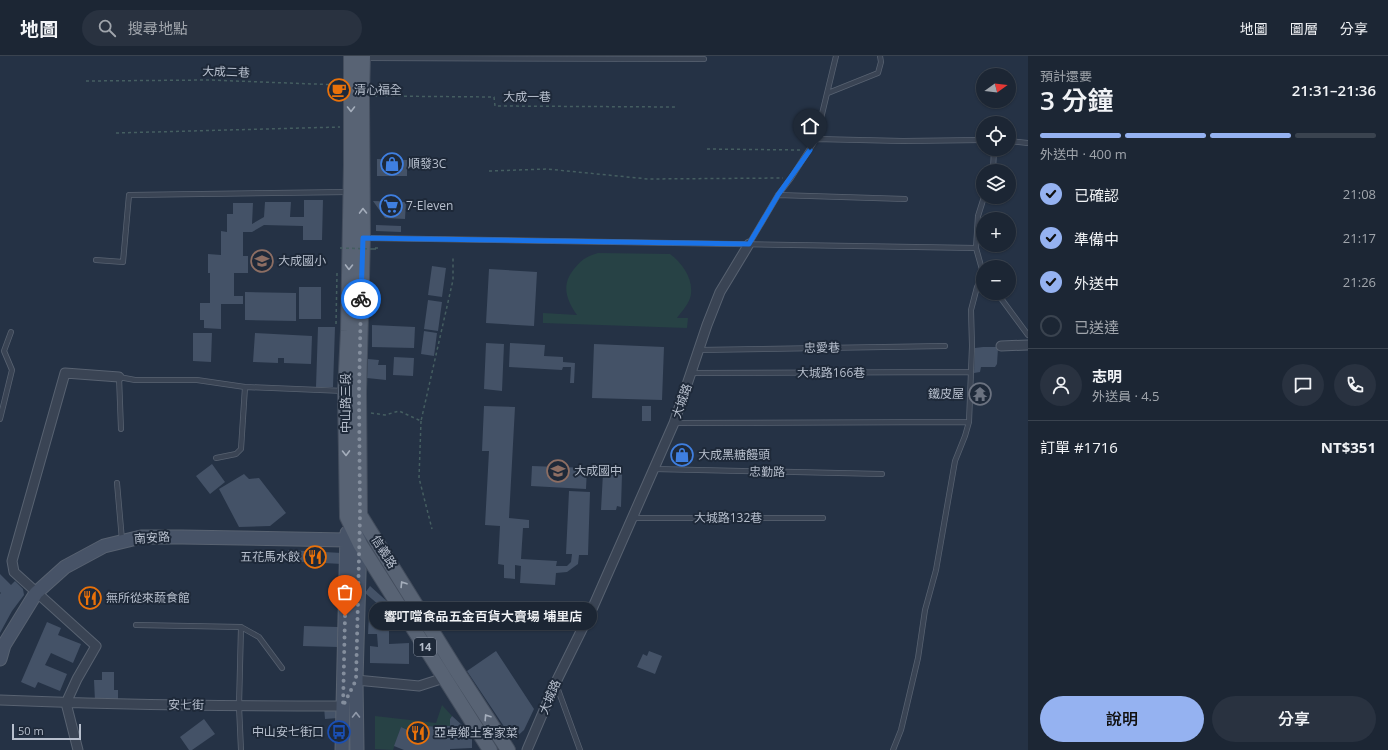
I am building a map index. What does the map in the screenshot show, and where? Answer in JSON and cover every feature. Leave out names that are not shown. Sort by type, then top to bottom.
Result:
[{"type":"main road","name":"中山路三段","points":[[354,516],[352,392],[344,244],[351,192],[351,86],[357,57]]},
{"type":"main road","name":"中山路三段","points":[[354,516],[359,411],[352,392],[363,238],[362,96],[357,57]]},
{"type":"main road","name":"信義路","points":[[354,516],[353,542],[490,750]]},
{"type":"main road","name":"信義路","points":[[354,516],[508,750]]},
{"type":"street","name":"大城路","points":[[527,750],[556,682],[593,608],[674,423],[698,350],[720,292],[749,244]]},
{"type":"street","points":[[1001,346],[1028,345]]},
{"type":"street","points":[[78,750],[66,703],[77,679],[96,646],[14,572],[12,561],[65,372],[119,376]]},
{"type":"street","name":"南安路","points":[[0,660],[4,645],[36,592],[65,567],[104,546],[141,537],[353,542]]},
{"type":"street","points":[[353,542],[357,750]]},
{"type":"street","points":[[342,750],[343,706],[353,542]]},
{"type":"street","points":[[356,680],[419,686],[444,678],[455,668]]},
{"type":"street","points":[[343,706],[356,680]]},
{"type":"street","name":"安七街","points":[[0,700],[66,703],[343,706]]},
{"type":"lane","name":"大城路","points":[[749,244],[778,195],[816,140],[836,56]]},
{"type":"lane","points":[[828,93],[878,73],[881,62],[880,56]]},
{"type":"lane","points":[[357,57],[704,59]]},
{"type":"lane","points":[[816,140],[976,140]]},
{"type":"lane","points":[[1016,142],[1028,143]]},
{"type":"lane","points":[[96,260],[123,262],[129,195],[351,192]]},
{"type":"lane","points":[[778,195],[905,199]]},
{"type":"lane","points":[[344,244],[363,238],[976,248]]},
{"type":"lane","points":[[893,750],[901,730],[918,658],[925,610],[936,570],[955,461],[969,422],[971,372],[970,310],[976,290]]},
{"type":"lane","points":[[1002,300],[1028,335]]},
{"type":"lane","points":[[0,419],[12,370],[4,351],[11,332]]},
{"type":"lane","name":"忠愛巷","points":[[698,350],[945,346]]},
{"type":"lane","name":"大城路166巷","points":[[691,373],[971,372]]},
{"type":"lane","points":[[121,429],[119,376],[135,380],[197,380],[245,387],[352,392]]},
{"type":"lane","points":[[216,458],[236,454],[241,449],[245,387]]},
{"type":"lane","points":[[674,423],[969,422]]},
{"type":"lane","name":"忠勤路","points":[[653,469],[882,474]]},
{"type":"lane","points":[[117,483],[122,542]]},
{"type":"lane","name":"大城路132巷","points":[[633,518],[824,518]]},
{"type":"lane","points":[[136,625],[241,627],[259,637],[282,668]]},
{"type":"lane","points":[[241,627],[239,706],[241,750]]},
{"type":"lane","points":[[556,682],[580,750]]},
{"type":"path","name":"大成二巷","points":[[86,81],[209,80],[351,86]]},
{"type":"path","name":"大成一巷","points":[[362,96],[494,97],[495,106],[676,107]]},
{"type":"path","points":[[116,133],[351,127]]},
{"type":"path","points":[[708,149],[810,150]]},
{"type":"path","points":[[489,170],[547,169],[648,179],[791,178]]},
{"type":"path","points":[[344,244],[373,249]]},
{"type":"path","points":[[432,529],[420,478],[421,421],[453,280],[453,256]]},
{"type":"path","points":[[359,411],[385,415],[400,411],[421,421]]},
{"type":"green space","points":[[598,253],[670,254],[686,271],[690,282],[691,294],[689,301],[677,318],[688,318],[687,328],[543,323],[543,313],[577,315],[566,292],[567,281],[579,263],[587,257]]},
{"type":"green space","points":[[442,705],[452,716],[450,719],[450,726],[444,726],[443,737],[437,737],[437,727],[415,725],[412,732],[401,727],[393,750],[375,749],[375,716],[436,723]]},
{"type":"building","name":"順發3C","points":[[377,159],[407,160],[407,176],[377,176]]},
{"type":"building","points":[[304,200],[323,200],[322,240],[303,240],[303,226],[264,225],[252,232],[243,232],[243,256],[248,256],[248,273],[234,273],[234,296],[243,296],[243,304],[221,304],[221,329],[204,328],[204,320],[200,320],[200,303],[210,303],[210,273],[208,273],[208,254],[221,255],[221,231],[227,232],[227,214],[233,214],[233,203],[253,203],[252,224],[264,217],[265,202],[291,202],[290,217],[304,217]]},
{"type":"building","name":"7-Eleven","points":[[373,201],[406,202],[405,219],[385,218]]},
{"type":"building","points":[[376,225],[401,226],[401,232],[376,231]]},
{"type":"building","points":[[432,266],[446,268],[442,297],[428,295]]},
{"type":"building","points":[[489,269],[537,272],[534,326],[486,323]]},
{"type":"building","points":[[299,287],[321,287],[321,319],[299,319]]},
{"type":"building","points":[[245,292],[296,293],[296,321],[245,320]]},
{"type":"building","points":[[428,300],[442,302],[438,331],[424,329]]},
{"type":"building","points":[[372,325],[415,327],[414,348],[372,347]]},
{"type":"building","points":[[318,327],[335,327],[333,387],[316,387]]},
{"type":"building","points":[[424,331],[437,333],[434,356],[421,354]]},
{"type":"building","points":[[193,333],[212,333],[211,362],[193,361]]},
{"type":"building","points":[[255,333],[312,336],[311,364],[284,363],[284,358],[278,358],[278,363],[253,362]]},
{"type":"building","points":[[486,343],[504,344],[502,391],[484,389]]},
{"type":"building","points":[[510,343],[545,345],[544,356],[563,357],[563,362],[575,363],[574,383],[570,383],[571,367],[563,367],[562,370],[509,367]]},
{"type":"building","points":[[594,344],[664,347],[662,400],[592,398]]},
{"type":"building","points":[[975,348],[998,348],[997,364],[995,367],[981,367],[980,372],[974,373]]},
{"type":"building","points":[[394,357],[414,358],[413,376],[393,375]]},
{"type":"building","points":[[368,359],[379,360],[378,365],[386,365],[386,380],[367,378]]},
{"type":"building","points":[[484,406],[515,407],[509,518],[529,520],[529,528],[523,528],[521,559],[557,561],[556,566],[567,566],[571,562],[572,554],[566,554],[569,491],[590,492],[588,555],[579,555],[578,564],[567,572],[556,573],[555,585],[520,583],[521,566],[515,565],[515,579],[504,578],[504,565],[498,564],[500,526],[485,525],[489,451],[482,451]]},
{"type":"building","points":[[642,406],[651,406],[651,421],[642,421]]},
{"type":"building","points":[[212,464],[225,482],[210,494],[196,476]]},
{"type":"building","points":[[532,466],[587,468],[586,489],[531,486]]},
{"type":"building","points":[[603,473],[622,474],[621,507],[617,506],[616,510],[601,510]]},
{"type":"building","points":[[244,474],[249,479],[259,478],[286,513],[270,526],[239,527],[219,489]]},
{"type":"building","name":"五花馬水餃","points":[[288,550],[342,553],[342,564],[287,561]]},
{"type":"building","points":[[0,574],[11,585],[15,581],[23,589],[24,595],[12,611],[0,633],[1,593]]},
{"type":"building","points":[[370,586],[390,604],[386,611],[365,593]]},
{"type":"building","points":[[369,614],[385,615],[389,619],[389,644],[409,643],[409,664],[370,663],[370,646],[378,647],[377,634],[368,634]]},
{"type":"building","points":[[47,622],[61,628],[58,635],[81,644],[73,663],[51,653],[45,665],[67,674],[60,691],[38,682],[35,688],[21,682]]},
{"type":"building","points":[[304,626],[338,627],[338,647],[303,646]]},
{"type":"building","points":[[496,651],[534,709],[524,730],[513,740],[467,671]]},
{"type":"building","points":[[649,651],[662,656],[655,674],[637,667],[643,654],[647,656]]},
{"type":"building","points":[[102,672],[114,672],[114,690],[118,690],[118,701],[95,701],[94,680],[102,680]]},
{"type":"building","points":[[324,707],[330,707],[336,711],[338,718],[325,719]]},
{"type":"building","name":"亞卓鄉土客家菜","points":[[452,716],[472,734],[472,748],[450,750],[404,750],[394,746],[401,727],[412,732],[415,725],[438,727],[437,737],[443,737],[443,726],[450,726],[450,719]]},
{"type":"building","points":[[204,719],[215,734],[192,750],[189,750],[180,737]]},
{"type":"way so far","points":[[345,616],[343,706],[356,680],[360,516],[359,392],[361,299]]},
{"type":"place","name":"清心福全","points":[[339,90]]},
{"type":"place","name":"順發3C","points":[[392,164]]},
{"type":"place","name":"7-Eleven","points":[[391,206]]},
{"type":"place","name":"大成國小","points":[[262,261]]},
{"type":"place","name":"鐵皮屋","points":[[980,394]]},
{"type":"place","name":"大成黑糖饅頭","points":[[682,455]]},
{"type":"place","name":"大成國中","points":[[558,471]]},
{"type":"place","name":"五花馬水餃","points":[[315,557]]},
{"type":"place","name":"無所從來蔬食館","points":[[90,598]]},
{"type":"place","name":"響叮噹食品五金百貨大賣場 埔里店","points":[[345,616]]},
{"type":"place","name":"中山安七街口","points":[[339,732]]},
{"type":"place","name":"亞卓鄉土客家菜","points":[[418,733]]},
{"type":"route","points":[[361,299],[363,238],[749,244],[778,195],[810,150]]}]
